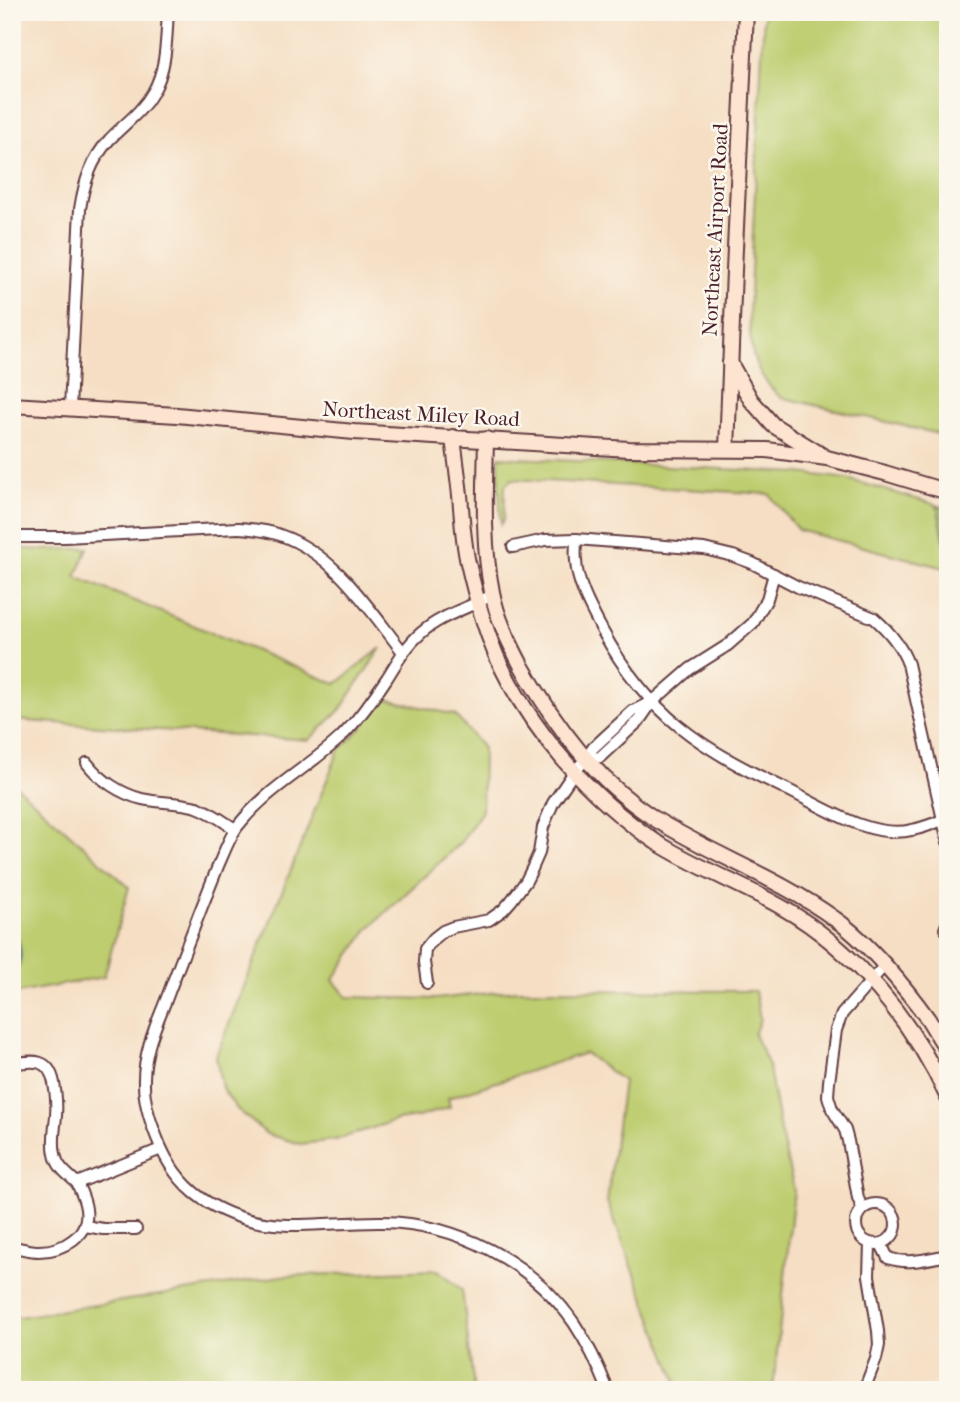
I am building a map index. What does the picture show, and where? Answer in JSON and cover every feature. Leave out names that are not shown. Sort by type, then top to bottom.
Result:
[{"type":"street","points":[[70,408],[80,209],[84,188],[97,155],[143,107],[153,92],[166,51],[168,12]]},
{"type":"street","name":"Northeast Airport Road","points":[[727,449],[746,12]]},
{"type":"street","points":[[730,363],[751,400],[773,425],[827,458],[948,492]]},
{"type":"street","name":"Northeast Miley Road","points":[[12,405],[177,415],[317,430],[629,449],[767,450],[827,458]]},
{"type":"street","points":[[453,437],[466,550],[478,603],[497,655],[513,688],[540,729],[574,772],[620,816],[656,842],[711,873],[768,900],[842,951],[904,1023],[936,1073],[948,1098]]},
{"type":"street","points":[[486,439],[485,549],[492,595],[508,639],[560,729],[585,760],[653,817],[690,840],[786,888],[836,919],[916,1002],[948,1051]]},
{"type":"street","points":[[12,537],[65,537],[238,528],[278,534],[316,552],[332,566],[402,652]]},
{"type":"street","points":[[576,539],[578,574],[592,610],[609,643],[635,683],[667,717],[712,750],[758,776],[863,826],[902,832],[942,820]]},
{"type":"street","points":[[513,547],[545,540],[576,539],[704,549],[733,556],[825,599],[874,618],[897,642],[908,664],[948,842]]},
{"type":"street","points":[[426,983],[425,949],[434,938],[443,930],[489,920],[503,910],[526,881],[539,853],[552,803],[593,748],[633,711],[652,702],[690,669],[728,645],[753,623],[767,599],[774,574]]},
{"type":"street","points":[[492,595],[423,631],[402,652],[357,720],[322,752],[276,786],[235,829],[155,1027],[147,1054],[145,1097],[151,1124],[161,1149],[182,1182],[200,1197],[239,1217],[279,1226],[401,1223],[441,1230],[489,1249],[530,1275],[558,1302],[586,1341],[608,1390]]},
{"type":"street","points":[[87,763],[95,774],[133,796],[193,806],[212,813],[235,829]]},
{"type":"street","points":[[862,1208],[845,1130],[832,1109],[828,1096],[836,1030],[842,1014],[884,966]]},
{"type":"street","points":[[12,1064],[37,1061],[46,1065],[52,1074],[57,1100],[55,1155],[60,1168],[77,1183],[87,1211],[85,1226],[78,1237],[68,1244],[38,1251],[12,1247]]},
{"type":"street","points":[[77,1183],[161,1149]]},
{"type":"street","points":[[876,1244],[887,1241],[894,1233],[896,1225],[895,1216],[890,1209],[882,1204],[872,1203],[857,1213],[857,1234],[876,1244],[888,1258],[918,1261],[948,1255]]},
{"type":"street","points":[[85,1226],[136,1229]]},
{"type":"street","points":[[864,1390],[876,1359],[878,1345],[869,1276],[876,1244]]},
{"type":"green space","points":[[764,12],[948,12],[948,437],[780,397],[758,369],[750,338],[749,313]]},
{"type":"green space","points":[[499,457],[799,473],[847,479],[937,505],[948,569],[798,530],[769,494],[512,479],[505,485],[504,519],[501,524]]},
{"type":"green space","points":[[937,505],[948,509],[948,558]]},
{"type":"green space","points":[[12,548],[88,548],[76,577],[336,684],[381,648],[340,710],[309,740],[12,720]]},
{"type":"green space","points":[[382,698],[455,715],[483,748],[482,811],[461,842],[368,929],[333,980],[347,997],[436,999],[516,990],[755,991],[760,1019],[754,1035],[768,1063],[794,1190],[773,1390],[680,1390],[607,1202],[623,1081],[585,1053],[448,1098],[450,1107],[397,1120],[335,1140],[300,1144],[267,1134],[237,1109],[222,1088],[216,1056],[339,750],[363,726]]},
{"type":"green space","points":[[12,782],[129,887],[104,977],[12,994]]},
{"type":"green space","points":[[438,1270],[462,1290],[474,1390],[12,1390],[12,1318],[281,1276]]},
{"type":"water","points":[[12,930],[21,954],[19,966],[12,977]]},
{"type":"water","points":[[943,1342],[948,1343],[948,1366],[938,1364]]}]
